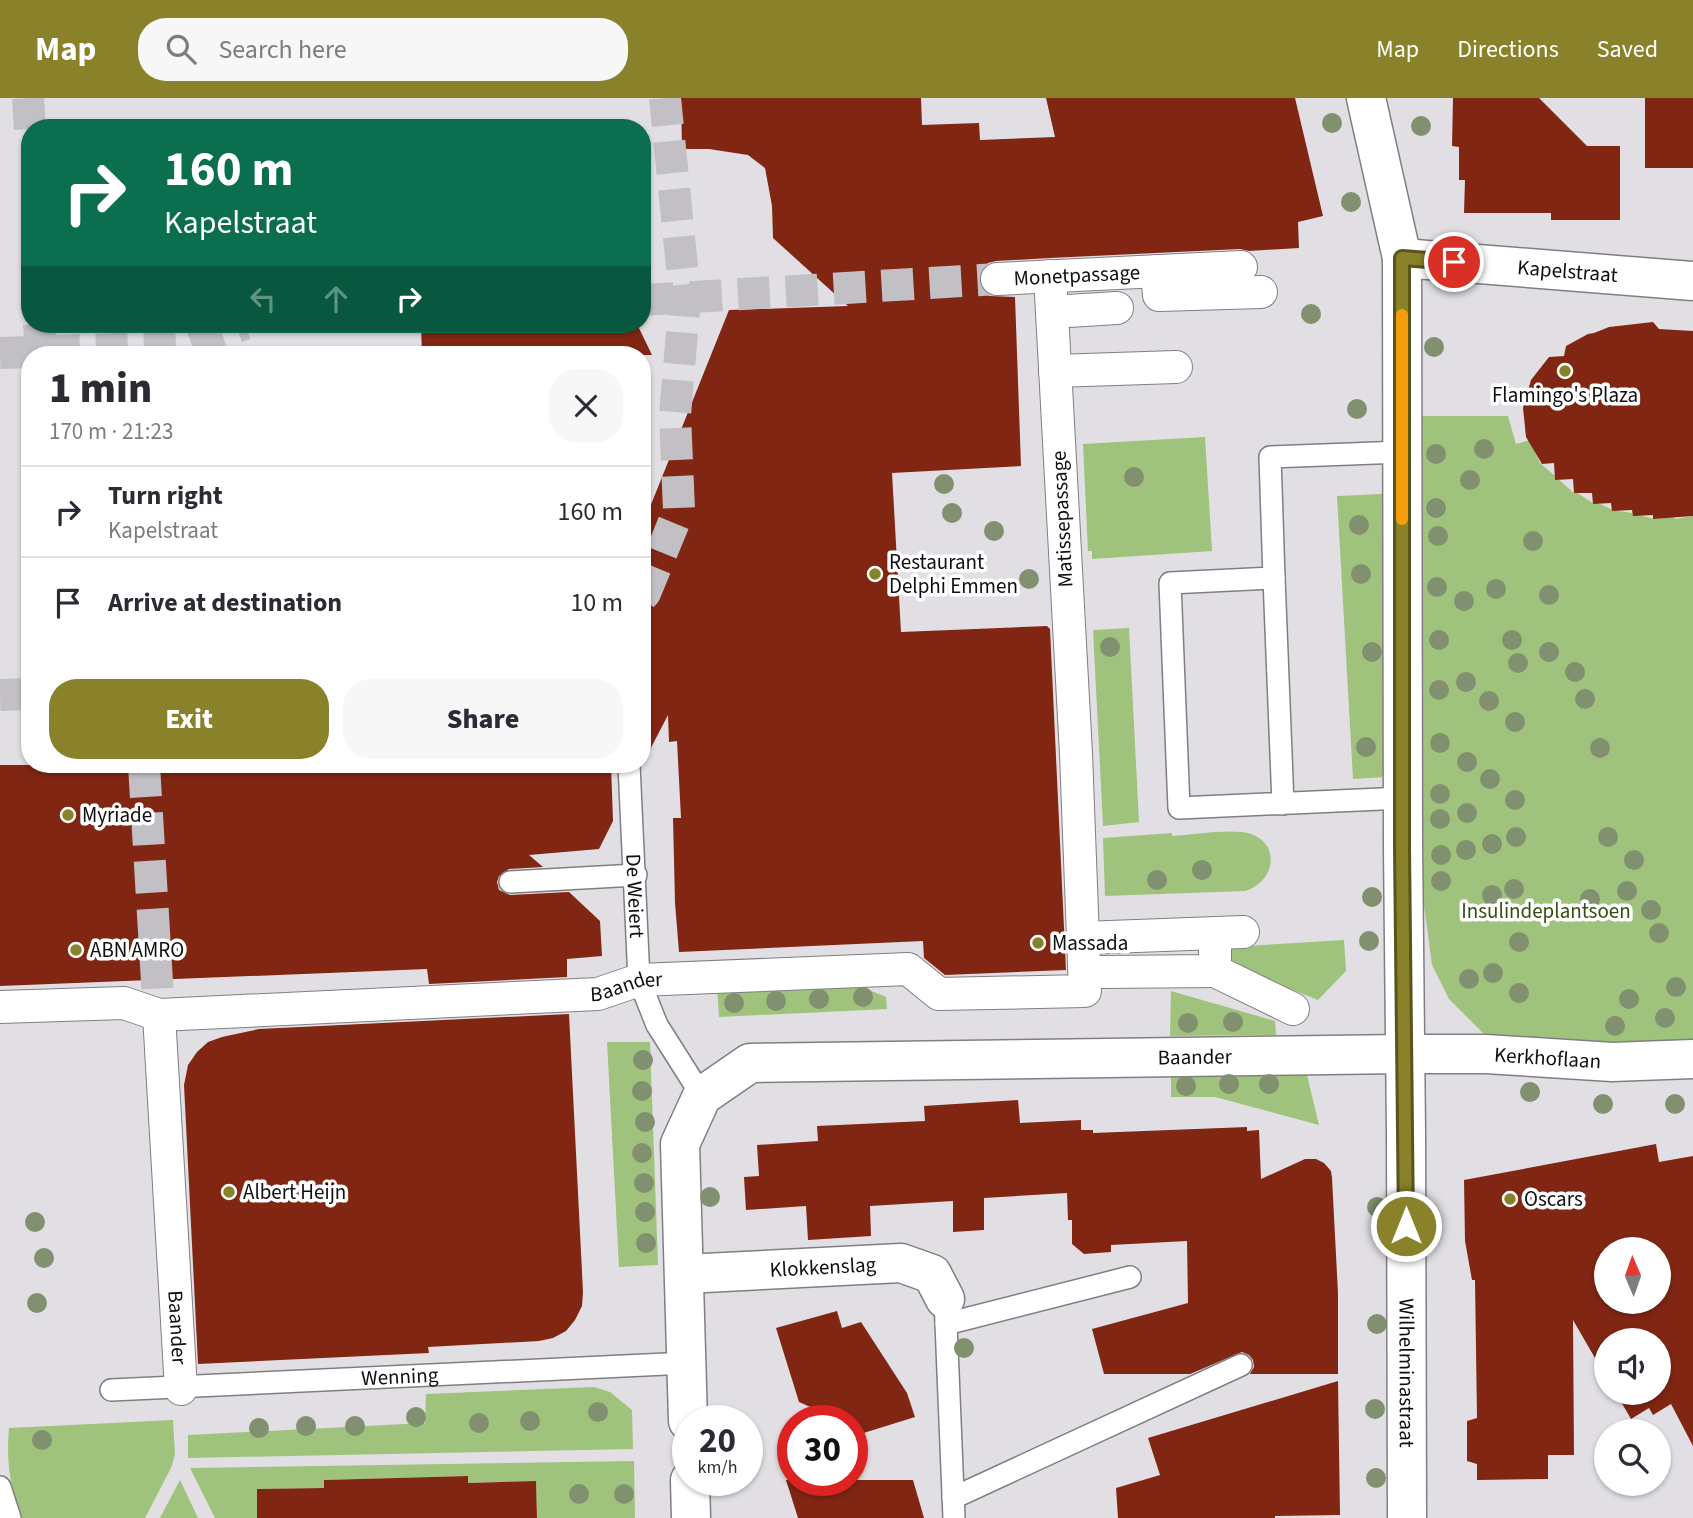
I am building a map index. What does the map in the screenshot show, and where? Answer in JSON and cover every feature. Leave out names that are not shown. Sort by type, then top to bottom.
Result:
[{"type":"street","name":"Wilhelminastraat","points":[[1366,98],[1402,258],[1407,1518]]},
{"type":"street","name":"Kapelstraat","points":[[1402,258],[1693,281]]},
{"type":"street","name":"Monetpassage","points":[[997,279],[1241,267]]},
{"type":"street","name":"Monetpassage","points":[[1157,271],[1159,295],[1261,292]]},
{"type":"street","name":"Matissepassage","points":[[1050,276],[1078,655],[1088,855],[1083,938],[1091,977]]},
{"type":"street","points":[[1052,312],[1117,309]]},
{"type":"street","points":[[1055,372],[1176,367]]},
{"type":"street","points":[[1083,938],[1229,933],[1215,971]]},
{"type":"street","name":"Baander","points":[[0,1007],[124,1003],[159,1015],[598,993],[639,980],[908,969],[939,994],[1091,977],[1215,971],[1293,1009]]},
{"type":"street","name":"Baander","points":[[159,1015],[181,1389]]},
{"type":"street","name":"Kerkhoflaan","points":[[1404,1054],[1486,1054],[1612,1062],[1693,1059]]},
{"type":"street","name":"Baander","points":[[702,1096],[750,1063],[1404,1054]]},
{"type":"street","points":[[688,1405],[680,1144],[702,1096]]},
{"type":"street","name":"Klokkenslag","points":[[685,1274],[901,1263],[932,1274],[946,1312]]},
{"type":"street","points":[[690,1496],[691,1518]]},
{"type":"lane","points":[[1283,804],[1270,457],[1402,452]]},
{"type":"lane","points":[[1274,578],[1170,583],[1179,808],[1403,798]]},
{"type":"lane","name":"De Weiert","points":[[630,773],[639,980],[657,1025],[702,1096]]},
{"type":"lane","points":[[510,882],[636,875]]},
{"type":"lane","points":[[1130,1277],[946,1312],[953,1508],[1241,1365]]},
{"type":"lane","name":"Wenning","points":[[111,1390],[181,1389],[687,1363]]},
{"type":"lane","points":[[0,1487],[10,1518]]},
{"type":"green space","name":"Insulindeplantsoen","points":[[1421,416],[1508,416],[1516,444],[1530,440],[1540,463],[1555,476],[1555,480],[1558,479],[1574,493],[1594,504],[1596,502],[1613,510],[1654,519],[1693,516],[1693,1040],[1641,1044],[1484,1034],[1449,999],[1432,965],[1422,890]]},
{"type":"green space","points":[[1205,437],[1212,551],[1092,559],[1092,551],[1088,551],[1083,444]]},
{"type":"green space","points":[[1383,494],[1385,777],[1353,779],[1337,496]]},
{"type":"green space","points":[[1129,628],[1139,822],[1103,826],[1093,630]]},
{"type":"green space","points":[[1224,832],[1251,834],[1267,846],[1270,855],[1268,872],[1255,887],[1245,891],[1105,896],[1103,838],[1172,833],[1172,836]]},
{"type":"green space","points":[[1344,940],[1346,971],[1318,1000],[1229,965],[1229,947]]},
{"type":"green space","points":[[840,978],[886,997],[887,1009],[719,1017],[717,985]]},
{"type":"green space","points":[[1171,991],[1275,1021],[1276,1035],[1170,1036]]},
{"type":"green space","points":[[607,1042],[650,1042],[658,1265],[619,1267]]},
{"type":"green space","points":[[1306,1071],[1319,1125],[1215,1097],[1171,1097],[1171,1073]]},
{"type":"green space","points":[[594,1387],[610,1392],[632,1410],[633,1449],[188,1458],[188,1435],[425,1423],[426,1394]]},
{"type":"green space","points":[[173,1420],[175,1455],[145,1518],[21,1518],[10,1473],[9,1428]]},
{"type":"green space","points":[[634,1461],[635,1518],[537,1518],[536,1481],[468,1483],[467,1476],[325,1480],[324,1488],[257,1489],[257,1518],[215,1518],[190,1468]]},
{"type":"green space","points":[[180,1480],[198,1518],[160,1518]]},
{"type":"building","points":[[681,98],[921,98],[922,125],[979,123],[980,140],[1055,137],[1046,98],[1295,98],[1323,216],[1298,222],[1299,248],[988,263],[980,271],[982,289],[989,296],[1015,297],[1021,466],[892,473],[901,632],[1047,626],[1050,629],[1066,970],[945,975],[924,958],[923,941],[679,952],[673,818],[681,818],[677,741],[669,742],[668,715],[651,748],[651,505],[729,310],[848,306],[773,238],[772,206],[765,168],[748,155],[709,149],[682,149]]},
{"type":"building","points":[[1453,98],[1539,98],[1587,146],[1620,146],[1620,220],[1551,220],[1551,213],[1464,213],[1465,180],[1459,180],[1459,147],[1452,146]]},
{"type":"building","points":[[1645,98],[1693,98],[1693,168],[1645,168]]},
{"type":"building","points":[[1653,322],[1659,329],[1693,331],[1693,516],[1653,519],[1653,515],[1633,516],[1632,510],[1612,511],[1611,503],[1593,504],[1592,493],[1574,493],[1573,479],[1555,480],[1554,463],[1542,464],[1526,437],[1523,408],[1531,380],[1549,357],[1564,356],[1566,346],[1588,334],[1609,327]]},
{"type":"building","points":[[421,333],[641,333],[648,346],[422,346]]},
{"type":"building","points":[[0,765],[21,765],[21,773],[611,773],[613,821],[599,849],[529,855],[543,867],[509,869],[499,876],[497,882],[499,890],[510,895],[569,892],[600,921],[602,956],[567,959],[567,977],[429,984],[427,969],[0,986]]},
{"type":"building","points":[[569,1014],[583,1292],[582,1306],[566,1331],[539,1341],[428,1347],[429,1353],[198,1364],[184,1085],[188,1065],[197,1052],[208,1042],[259,1029]]},
{"type":"building","points":[[1018,1100],[1020,1123],[1081,1120],[1081,1130],[1093,1130],[1093,1133],[1247,1127],[1247,1131],[1259,1130],[1261,1179],[1305,1159],[1316,1159],[1324,1163],[1331,1171],[1332,1178],[1338,1293],[1338,1374],[1250,1374],[1254,1367],[1253,1360],[1242,1352],[1190,1374],[1104,1374],[1092,1329],[1188,1303],[1187,1241],[1111,1245],[1111,1252],[1084,1254],[1072,1244],[1072,1220],[1068,1220],[1067,1193],[984,1198],[984,1230],[953,1232],[953,1201],[870,1206],[871,1236],[808,1240],[806,1206],[746,1210],[744,1177],[759,1176],[757,1145],[818,1141],[817,1126],[925,1121],[924,1106]]},
{"type":"building","points":[[1656,1144],[1659,1162],[1693,1156],[1693,1446],[1671,1404],[1671,1328],[1594,1328],[1594,1356],[1573,1320],[1574,1455],[1548,1455],[1548,1479],[1477,1480],[1477,1464],[1467,1461],[1467,1421],[1477,1418],[1475,1280],[1472,1280],[1465,1241],[1464,1180]]},
{"type":"building","points":[[837,1311],[842,1328],[861,1322],[907,1393],[915,1417],[868,1432],[868,1405],[806,1405],[799,1402],[776,1328]]},
{"type":"building","points":[[1338,1381],[1340,1515],[1275,1518],[1118,1518],[1116,1488],[1160,1475],[1148,1438]]},
{"type":"building","points":[[1623,1405],[1669,1405],[1653,1415],[1649,1408],[1631,1419]]},
{"type":"building","points":[[468,1476],[468,1483],[536,1481],[537,1518],[257,1518],[257,1489],[324,1488],[324,1480]]},
{"type":"building","points":[[868,1480],[913,1480],[924,1518],[798,1518],[791,1496],[868,1496]]},
{"type":"tunnel","points":[[28,98],[29,119]]},
{"type":"tunnel","points":[[651,578],[679,510],[675,415],[685,297],[665,98]]},
{"type":"tunnel","points":[[651,299],[997,279]]},
{"type":"tunnel","points":[[40,333],[40,346]]},
{"type":"tunnel","points":[[185,346],[220,333]]},
{"type":"tunnel","points":[[0,353],[21,352]]},
{"type":"tunnel","points":[[0,695],[21,694]]},
{"type":"tunnel","points":[[144,773],[159,1015]]},
{"type":"slow traffic","points":[[1402,315],[1402,519]]},
{"type":"place","name":"Flamingo's Plaza","points":[[1565,371]]},
{"type":"place","name":"Restaurant Delphi Emmen","points":[[875,574]]},
{"type":"place","name":"Myriade","points":[[68,815]]},
{"type":"place","name":"Massada","points":[[1038,943]]},
{"type":"place","name":"ABN AMRO","points":[[76,950]]},
{"type":"place","name":"Albert Heijn","points":[[229,1192]]},
{"type":"place","name":"Oscars","points":[[1510,1199]]},
{"type":"route","points":[[1406,1226],[1402,847],[1402,258],[1454,262]]}]
